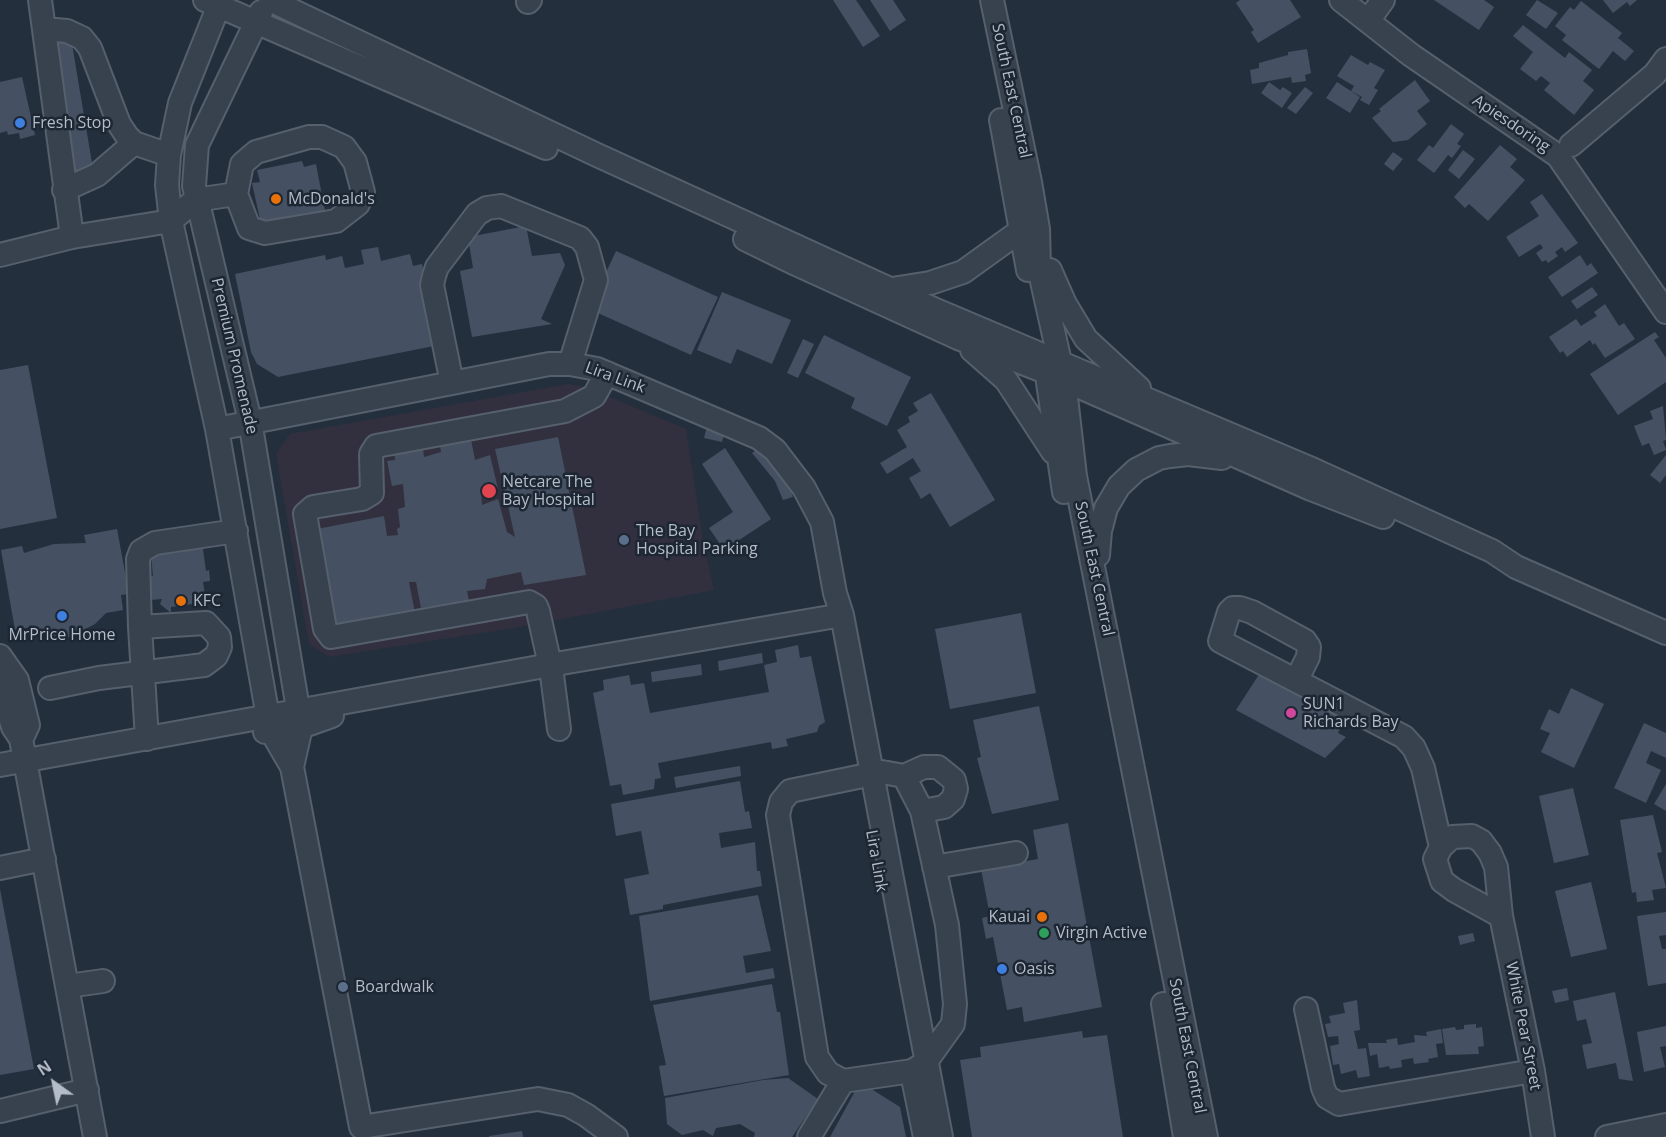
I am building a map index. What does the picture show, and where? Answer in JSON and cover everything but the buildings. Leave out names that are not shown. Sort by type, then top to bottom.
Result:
[{"type":"street","points":[[40,0],[72,237]]},
{"type":"street","points":[[268,0],[565,140],[892,289],[1244,460],[1488,560],[1516,567]]},
{"type":"street","name":"Premium Promenade","points":[[268,0],[254,23],[197,145],[195,200],[250,421],[300,719]]},
{"type":"street","name":"South East Central","points":[[980,0],[1039,268],[1053,367],[1206,1137]]},
{"type":"street","name":"South East Central","points":[[992,0],[1029,230]]},
{"type":"street","name":"Apiesdoring","points":[[1341,0],[1411,55],[1558,156],[1666,312]]},
{"type":"street","points":[[1368,21],[1383,0]]},
{"type":"street","points":[[215,2],[254,23],[526,139],[958,338],[1150,400],[1481,546],[1516,567],[1666,633]]},
{"type":"street","name":"Premium Promenade","points":[[215,2],[180,102],[169,155],[167,185],[171,221],[218,429],[270,724]]},
{"type":"street","points":[[44,29],[67,31],[82,38],[90,48],[118,124],[134,143],[169,155]]},
{"type":"street","points":[[1571,145],[1655,74],[1666,58]]},
{"type":"street","points":[[309,137],[322,137],[344,147],[355,162],[363,192],[353,211],[336,221],[265,233],[249,228],[236,194],[242,164],[248,156],[309,137]]},
{"type":"street","points":[[64,190],[97,175],[134,143]]},
{"type":"street","points":[[1,251],[171,221],[195,200],[236,194]]},
{"type":"street","points":[[452,383],[432,285],[437,267],[477,214],[487,208],[501,206],[579,238],[587,247],[596,280],[570,364]]},
{"type":"street","points":[[892,289],[930,283],[963,272],[1029,230],[1074,322],[1086,339],[1150,400]]},
{"type":"street","points":[[958,338],[1006,380],[1057,459]]},
{"type":"street","name":"Lira Link","points":[[218,429],[549,364],[570,364],[607,373],[759,438],[775,450],[804,488],[822,522],[836,593],[837,622],[919,1067],[925,1137]]},
{"type":"street","name":"South East Central","points":[[1053,367],[1057,459],[1130,808],[1185,1137]]},
{"type":"street","points":[[559,729],[551,670],[536,606],[529,602],[331,637],[325,629],[305,514],[313,507],[362,498],[372,493],[370,459],[372,450],[376,446],[565,411],[594,396],[607,373]]},
{"type":"street","points":[[1098,585],[1098,543],[1102,519],[1111,497],[1127,478],[1146,465],[1170,456],[1188,454],[1244,460]]},
{"type":"street","points":[[147,739],[138,559],[144,548],[155,543],[236,531]]},
{"type":"street","points":[[551,670],[789,636],[837,622]]},
{"type":"street","points":[[0,776],[24,757],[270,724],[551,670],[837,622]]},
{"type":"street","points":[[50,688],[99,678],[204,665],[216,656],[220,646],[219,637],[206,623],[140,627]]},
{"type":"street","points":[[0,656],[0,684],[24,757],[87,1090],[93,1136]]},
{"type":"street","points":[[1297,680],[1404,737],[1414,748],[1423,768],[1441,847],[1435,859],[1442,881],[1501,916]]},
{"type":"street","points":[[292,767],[300,719]]},
{"type":"street","points":[[0,765],[24,757],[270,724]]},
{"type":"street","points":[[270,724],[292,767],[361,1127],[538,1098],[568,1105],[616,1137]]},
{"type":"street","points":[[904,776],[922,811],[947,925],[956,1004],[953,1024],[919,1067],[843,1081],[828,1073],[817,1057],[778,815],[781,802],[790,791],[892,772],[904,776],[924,767],[938,767],[954,780],[956,789],[953,799],[944,807],[922,811]]},
{"type":"street","name":"White Pear Street","points":[[1441,847],[1452,837],[1462,834],[1472,836],[1486,846],[1496,867],[1501,916],[1533,1071],[1544,1137]]},
{"type":"street","points":[[934,867],[1016,853]]},
{"type":"street","points":[[0,868],[44,859]]},
{"type":"street","points":[[68,986],[103,981]]},
{"type":"street","points":[[1306,1008],[1323,1088],[1327,1097],[1339,1104],[1533,1071]]},
{"type":"street","name":"Lira Link","points":[[919,1067],[942,1137]]},
{"type":"street","points":[[809,1137],[843,1081]]},
{"type":"street","points":[[0,1111],[87,1090]]},
{"type":"street","points":[[1607,1137],[1666,1125]]},
{"type":"shaded area","name":"Netcare The Bay Hospital","points":[[568,384],[586,387],[686,429],[704,546],[714,590],[526,626],[329,657],[309,644],[276,454],[290,434]]},
{"type":"place","name":"Fresh Stop","points":[[20,123]]},
{"type":"place","name":"McDonald's","points":[[276,199]]},
{"type":"place","name":"Netcare The Bay Hospital","points":[[489,491]]},
{"type":"place","name":"The Bay Hospital Parking","points":[[624,540]]},
{"type":"place","name":"KFC","points":[[181,601]]},
{"type":"place","name":"MrPrice Home","points":[[62,616]]},
{"type":"place","name":"SUN1 Richards Bay","points":[[1291,713]]},
{"type":"place","name":"Kauai","points":[[1042,917]]},
{"type":"place","name":"Virgin Active","points":[[1044,933]]},
{"type":"place","name":"Oasis","points":[[1002,969]]},
{"type":"place","name":"Boardwalk","points":[[343,987]]}]
